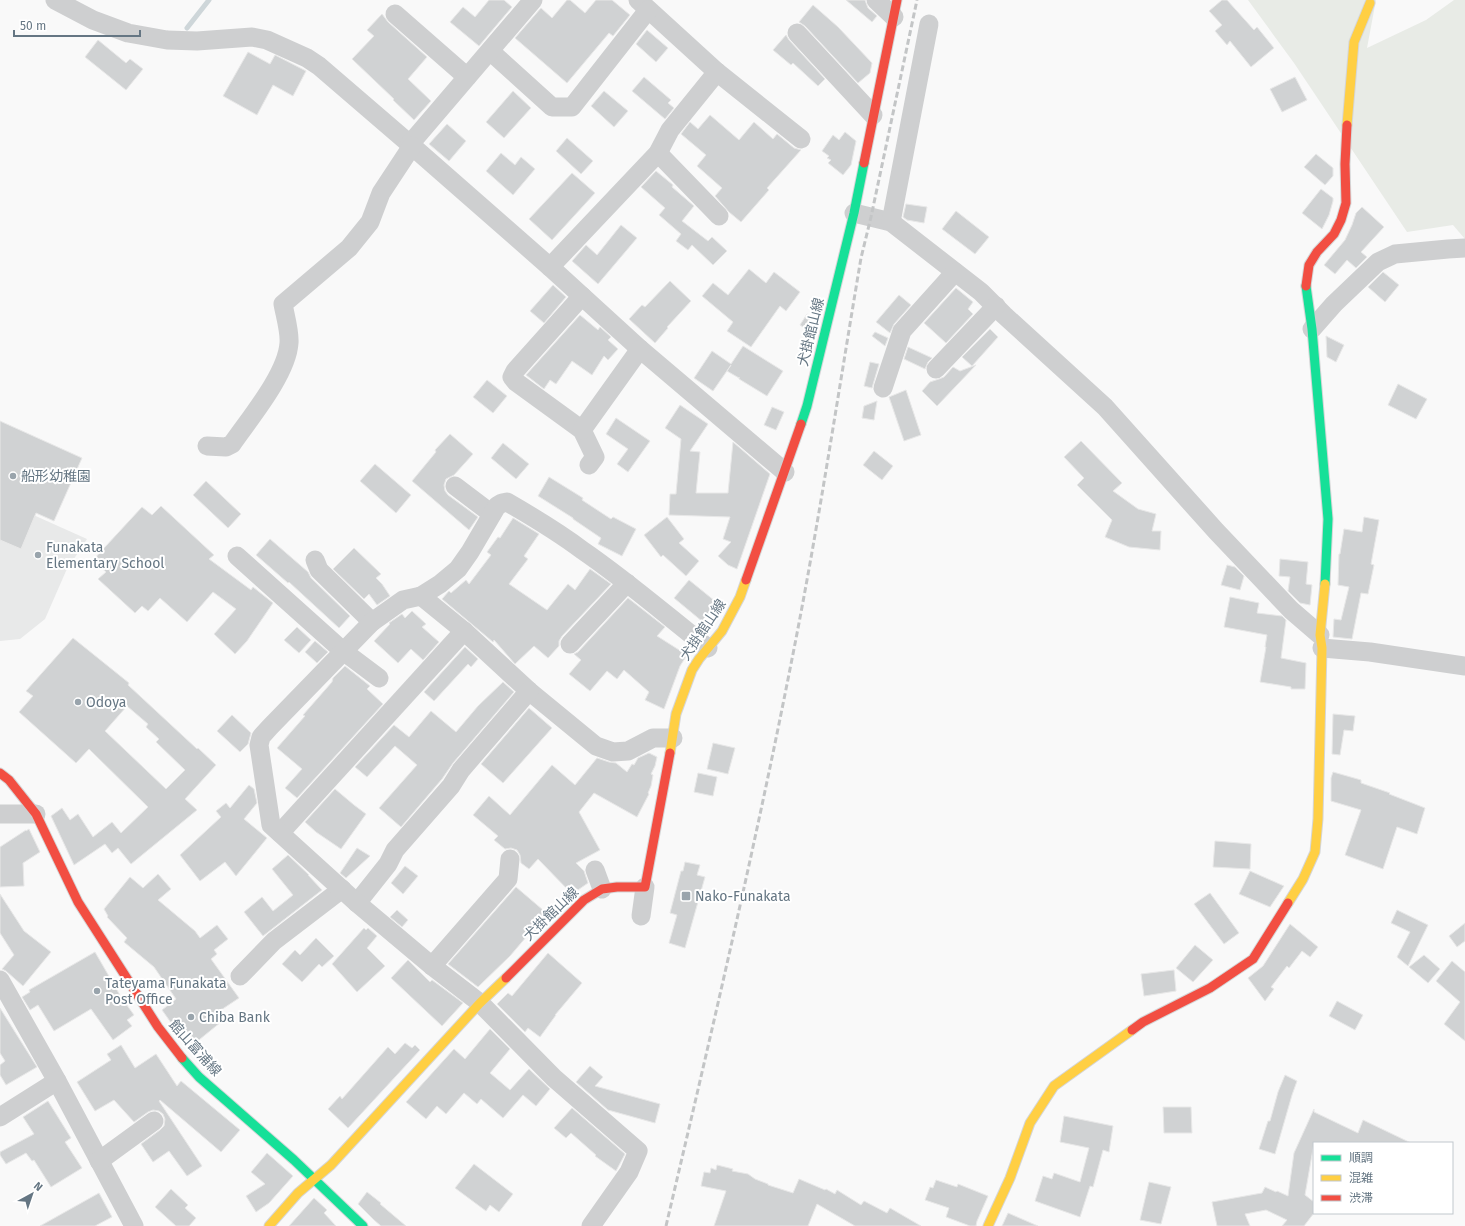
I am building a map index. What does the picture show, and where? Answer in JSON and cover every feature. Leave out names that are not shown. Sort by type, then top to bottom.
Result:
[{"type":"main road","points":[[988,1226],[1010,1178],[1030,1124],[1054,1086],[1143,1022],[1210,988],[1253,959],[1303,879],[1315,852],[1318,818],[1321,641],[1328,519],[1312,329],[1306,287],[1309,265],[1317,252],[1334,234],[1341,220],[1346,203],[1345,164],[1354,42],[1370,3]]},
{"type":"main road","name":"犬掛館山線","points":[[270,1226],[298,1193],[331,1164],[480,1003],[584,900],[602,889],[645,886],[673,738],[676,714],[692,670],[722,631],[740,597],[807,406],[854,213],[873,114],[896,8]]},
{"type":"main road","name":"館山富浦線","points":[[0,773],[9,780],[36,814],[78,902],[158,1027],[177,1053],[199,1077],[294,1160],[363,1226]]},
{"type":"street","points":[[55,0],[93,20],[128,33],[167,40],[197,41],[252,37],[267,40],[307,58],[319,66],[411,145],[550,267],[640,349],[785,472]]},
{"type":"street","points":[[876,0],[896,8]]},
{"type":"street","points":[[207,446],[226,447],[232,444],[271,388],[285,360],[289,342],[283,304],[349,248],[370,222],[381,193],[411,145],[490,51],[526,2]]},
{"type":"street","points":[[490,51],[552,107],[572,107],[643,5],[717,72],[801,139]]},
{"type":"street","points":[[395,14],[467,77]]},
{"type":"street","points":[[891,222],[929,24]]},
{"type":"street","points":[[797,33],[873,114]]},
{"type":"street","points":[[550,267],[658,153],[670,130],[717,72]]},
{"type":"street","points":[[658,153],[718,216]]},
{"type":"street","points":[[854,213],[891,222],[981,292],[1009,320],[1105,407],[1221,536],[1321,641],[1370,652],[1465,666]]},
{"type":"street","points":[[1312,329],[1334,304],[1378,262],[1395,254],[1448,248],[1465,248]]},
{"type":"street","points":[[883,388],[902,331],[955,272]]},
{"type":"street","points":[[582,296],[515,371],[512,377],[516,382],[582,430],[595,457],[589,465]]},
{"type":"street","points":[[936,369],[996,306]]},
{"type":"street","points":[[582,430],[640,349]]},
{"type":"street","points":[[455,486],[492,514]]},
{"type":"street","points":[[592,1226],[629,1172],[638,1151],[554,1078],[480,1003],[432,966],[357,903],[272,825],[259,745],[261,738],[372,622],[403,600],[421,596],[440,584],[458,569],[479,538],[497,506],[502,503],[507,502],[552,529],[627,583],[708,648]]},
{"type":"street","points":[[237,556],[344,651],[379,678]]},
{"type":"street","points":[[315,560],[319,570],[326,578],[372,622]]},
{"type":"street","points":[[570,644],[627,583]]},
{"type":"street","points":[[421,596],[464,631],[529,691],[596,746],[613,752],[628,751],[652,738],[673,738]]},
{"type":"street","points":[[280,833],[464,631]]},
{"type":"street","points":[[357,903],[388,864],[395,850],[451,786],[461,770],[529,691]]},
{"type":"street","points":[[0,814],[36,814]]},
{"type":"street","points":[[432,966],[508,879],[510,859]]},
{"type":"street","points":[[595,870],[602,889]]},
{"type":"street","points":[[641,916],[645,886]]},
{"type":"street","points":[[240,976],[274,941],[342,889]]},
{"type":"street","points":[[0,980],[5,1002],[57,1082],[134,1226]]},
{"type":"street","points":[[0,1117],[57,1082]]},
{"type":"street","points":[[99,1160],[154,1121]]},
{"type":"shaded area","points":[[1248,0],[1376,0],[1367,48],[1426,20],[1454,0],[1465,0],[1465,239],[1453,225],[1407,232],[1294,63]]},
{"type":"shaded area","name":"Funakata Elementary School","points":[[0,500],[87,539],[66,571],[45,619],[20,639],[0,641]]},
{"type":"building","points":[[489,0],[504,0],[512,7],[479,46],[450,22],[463,7],[475,17]]},
{"type":"building","points":[[567,0],[570,0],[585,13],[596,0],[612,0],[630,15],[613,36],[609,33],[567,83],[515,38],[541,8],[552,18]]},
{"type":"building","points":[[846,0],[865,0],[868,8],[877,16],[872,22]]},
{"type":"building","points":[[1222,0],[1227,0],[1254,30],[1257,27],[1274,48],[1251,67],[1230,41],[1227,45],[1215,31],[1222,25],[1209,11]]},
{"type":"building","points":[[813,5],[838,27],[872,63],[870,73],[858,83],[805,26],[799,22]]},
{"type":"building","points":[[382,14],[388,22],[427,57],[408,79],[431,101],[414,120],[352,59],[374,36],[367,30]]},
{"type":"building","points":[[647,30],[668,48],[656,62],[636,44]]},
{"type":"building","points":[[786,35],[825,79],[818,86],[793,63],[791,65],[773,50]]},
{"type":"building","points":[[98,40],[126,63],[130,59],[143,69],[126,90],[85,57]]},
{"type":"building","points":[[248,52],[270,64],[275,55],[306,71],[293,96],[273,85],[257,115],[223,96]]},
{"type":"building","points":[[644,77],[671,100],[668,103],[674,108],[665,119],[632,91]]},
{"type":"building","points":[[1295,77],[1307,100],[1282,112],[1270,89]]},
{"type":"building","points":[[513,91],[531,108],[504,138],[486,122]]},
{"type":"building","points":[[604,91],[628,111],[614,127],[591,106]]},
{"type":"building","points":[[710,115],[739,140],[754,122],[773,139],[777,134],[794,148],[801,150],[767,188],[769,190],[741,222],[729,212],[715,196],[722,188],[697,166],[706,155],[681,134],[690,122],[698,129]]},
{"type":"building","points":[[447,124],[466,141],[449,161],[429,144]]},
{"type":"building","points":[[845,132],[856,141],[851,165],[843,175],[828,163],[831,160],[827,158],[829,156],[822,151],[833,135],[839,140]]},
{"type":"building","points":[[567,138],[593,161],[581,174],[556,151]]},
{"type":"building","points":[[501,153],[515,165],[521,157],[535,169],[513,195],[486,171]]},
{"type":"building","points":[[1316,154],[1333,168],[1333,176],[1325,185],[1304,167]]},
{"type":"building","points":[[656,171],[673,185],[672,187],[694,206],[682,221],[708,241],[712,237],[727,251],[713,265],[692,245],[688,250],[676,241],[681,234],[659,215],[665,208],[641,187]]},
{"type":"building","points":[[572,173],[595,193],[552,240],[529,219]]},
{"type":"building","points":[[1321,189],[1333,198],[1329,215],[1322,229],[1302,213]]},
{"type":"building","points":[[906,204],[927,207],[924,223],[907,220],[903,217]]},
{"type":"building","points":[[1362,207],[1384,227],[1361,252],[1367,257],[1356,268],[1347,260],[1335,274],[1324,265],[1345,240],[1356,213]]},
{"type":"building","points":[[956,211],[989,237],[975,254],[942,229]]},
{"type":"building","points":[[621,225],[637,238],[598,284],[572,261],[586,245],[597,255]]},
{"type":"building","points":[[749,269],[766,283],[774,272],[800,292],[786,311],[780,306],[751,347],[727,331],[733,322],[702,296],[713,283],[728,295]]},
{"type":"building","points":[[1383,272],[1399,285],[1385,302],[1368,287]]},
{"type":"building","points":[[670,281],[691,301],[667,327],[668,328],[655,343],[629,319],[642,305],[645,307]]},
{"type":"building","points":[[553,285],[566,297],[544,323],[530,311]]},
{"type":"building","points":[[956,288],[973,302],[968,309],[973,314],[946,343],[924,323]]},
{"type":"building","points":[[899,295],[911,305],[894,324],[890,333],[876,322]]},
{"type":"building","points":[[807,314],[815,319],[812,333],[800,325]]},
{"type":"building","points":[[580,315],[598,330],[600,327],[611,337],[608,340],[618,349],[608,360],[604,356],[592,375],[572,361],[556,384],[550,380],[544,389],[526,375]]},
{"type":"building","points":[[990,329],[998,337],[972,366],[962,357]]},
{"type":"building","points":[[875,332],[888,338],[885,346],[872,336]]},
{"type":"building","points":[[1326,336],[1344,345],[1336,362],[1327,357]]},
{"type":"building","points":[[743,346],[783,371],[767,396],[727,371],[731,365],[713,391],[694,378],[712,351],[731,364]]},
{"type":"building","points":[[908,347],[932,358],[928,362],[925,369],[904,359]]},
{"type":"building","points":[[870,362],[879,364],[872,388],[864,386]]},
{"type":"building","points":[[976,365],[937,406],[922,391],[930,382],[944,377],[953,367],[960,371]]},
{"type":"building","points":[[487,380],[507,396],[493,413],[473,397]]},
{"type":"building","points":[[1398,384],[1427,399],[1416,419],[1388,405]]},
{"type":"building","points":[[906,390],[921,435],[904,441],[889,397]]},
{"type":"building","points":[[877,401],[874,420],[862,418],[864,406]]},
{"type":"building","points":[[680,405],[708,424],[690,451],[700,452],[696,493],[728,493],[733,442],[770,474],[737,569],[728,565],[718,556],[731,542],[723,539],[730,517],[669,515],[670,494],[676,494],[681,439],[665,428]]},
{"type":"building","points":[[772,407],[784,412],[776,430],[764,425]]},
{"type":"building","points":[[616,418],[650,441],[628,472],[617,464],[628,449],[606,434]]},
{"type":"building","points":[[0,421],[82,458],[54,521],[36,513],[21,549],[0,540]]},
{"type":"building","points":[[450,434],[473,454],[454,475],[446,479],[444,485],[445,491],[448,495],[478,517],[469,530],[412,481],[436,452],[435,450]]},
{"type":"building","points":[[1081,441],[1122,483],[1113,491],[1138,509],[1156,514],[1152,531],[1161,531],[1160,550],[1129,547],[1105,537],[1112,520],[1077,485],[1084,478],[1064,457]]},
{"type":"building","points":[[503,443],[529,464],[516,479],[491,458]]},
{"type":"building","points":[[874,451],[893,466],[882,480],[863,465]]},
{"type":"building","points":[[375,464],[411,495],[396,513],[360,481]]},
{"type":"building","points":[[549,477],[583,498],[582,500],[611,519],[613,517],[636,529],[622,556],[598,544],[601,538],[538,496]]},
{"type":"building","points":[[206,481],[241,514],[228,528],[193,495]]},
{"type":"building","points":[[161,506],[214,555],[209,559],[251,590],[253,587],[273,603],[247,641],[235,654],[214,634],[236,609],[213,592],[187,622],[160,598],[148,611],[142,606],[135,613],[98,579],[106,572],[93,560],[142,507],[152,515]]},
{"type":"building","points":[[667,517],[684,539],[679,543],[699,561],[686,576],[663,555],[661,557],[644,535]]},
{"type":"building","points":[[1364,517],[1379,520],[1371,564],[1374,565],[1368,594],[1361,593],[1352,639],[1333,637],[1334,619],[1341,620],[1349,587],[1338,585],[1339,554],[1344,529],[1362,532]]},
{"type":"building","points":[[513,518],[539,534],[524,556],[528,559],[509,584],[547,610],[568,584],[575,590],[590,569],[611,584],[562,636],[559,641],[559,646],[548,658],[534,646],[515,664],[494,640],[493,642],[442,599],[449,591],[451,593],[466,580],[469,584],[491,555],[487,552],[498,537],[500,538]]},
{"type":"building","points":[[270,539],[308,572],[311,578],[350,616],[339,628],[289,582],[288,583],[256,555]]},
{"type":"building","points":[[354,548],[381,574],[376,578],[390,596],[377,605],[369,594],[364,599],[333,569]]},
{"type":"building","points":[[1280,559],[1308,562],[1306,584],[1312,585],[1310,605],[1300,603],[1288,591],[1290,577],[1279,576]]},
{"type":"building","points":[[1227,565],[1235,567],[1244,576],[1240,590],[1221,585]]},
{"type":"building","points":[[689,580],[721,606],[709,627],[674,598]]},
{"type":"building","points":[[1230,597],[1259,603],[1257,613],[1282,616],[1286,620],[1281,658],[1306,663],[1305,689],[1291,689],[1291,687],[1260,682],[1267,635],[1224,627]]},
{"type":"building","points":[[628,598],[665,627],[657,636],[687,655],[680,666],[664,709],[645,700],[649,692],[624,670],[617,679],[607,671],[590,691],[569,674],[581,660],[574,654],[578,652]]},
{"type":"building","points":[[412,611],[426,624],[422,627],[439,642],[423,660],[411,649],[398,663],[374,641],[390,624],[389,623],[402,614],[405,618]]},
{"type":"building","points":[[297,627],[311,640],[299,653],[284,640]]},
{"type":"building","points":[[73,638],[129,683],[128,685],[216,765],[185,799],[197,810],[131,864],[118,848],[112,853],[105,844],[74,865],[51,816],[62,808],[70,820],[78,814],[93,837],[112,822],[121,833],[148,807],[89,749],[76,763],[19,712],[33,696],[26,691]],"holes":[[[127,706],[148,724],[146,727],[159,739],[156,742],[185,770],[166,789],[105,731]]]},
{"type":"building","points":[[315,641],[328,652],[317,663],[305,652]]},
{"type":"building","points":[[465,647],[478,659],[471,667],[468,664],[434,701],[424,692]]},
{"type":"building","points":[[345,666],[370,686],[367,689],[383,704],[297,798],[285,788],[302,769],[277,748],[305,716],[303,715],[332,682],[333,678]]},
{"type":"building","points":[[503,682],[514,692],[453,763],[442,779],[401,827],[379,808],[417,765],[395,746],[367,777],[355,767],[394,725],[409,737],[431,711],[456,732],[478,706]]},
{"type":"building","points":[[529,708],[552,728],[503,783],[481,764]]},
{"type":"building","points":[[1333,714],[1355,716],[1353,731],[1344,730],[1340,755],[1332,754]]},
{"type":"building","points":[[232,715],[251,733],[248,744],[240,752],[217,731]]},
{"type":"building","points":[[713,743],[735,748],[728,774],[707,769]]},
{"type":"building","points":[[649,753],[657,757],[651,774],[653,775],[649,794],[637,817],[594,793],[579,812],[600,850],[576,863],[584,871],[588,883],[572,894],[538,859],[529,869],[521,863],[520,855],[517,850],[511,848],[505,849],[494,840],[498,836],[473,815],[489,796],[510,815],[552,765],[575,785],[597,758],[616,763],[627,772],[638,758]]},
{"type":"building","points":[[1333,772],[1361,780],[1361,783],[1390,793],[1389,794],[1425,808],[1417,834],[1397,827],[1383,869],[1345,855],[1361,810],[1331,801],[1331,778]]},
{"type":"building","points":[[698,773],[717,777],[713,796],[694,792]]},
{"type":"building","points":[[249,785],[254,789],[257,803],[244,819],[267,838],[236,876],[225,862],[200,881],[180,855],[221,817],[216,811],[226,803],[230,808]]},
{"type":"building","points":[[335,789],[366,814],[341,849],[316,832],[305,822]]},
{"type":"building","points":[[29,829],[40,852],[23,863],[24,886],[0,887],[0,847]]},
{"type":"building","points":[[1215,841],[1251,844],[1250,869],[1213,867]]},
{"type":"building","points":[[357,848],[370,856],[346,878],[340,873]]},
{"type":"building","points":[[288,855],[322,890],[263,936],[244,912],[262,897],[273,911],[293,895],[272,869]]},
{"type":"building","points":[[685,862],[700,865],[697,875],[705,877],[685,948],[669,943],[677,915],[670,913],[681,871],[683,871]]},
{"type":"building","points":[[405,866],[418,876],[403,894],[391,883]]},
{"type":"building","points":[[1250,871],[1284,886],[1270,907],[1239,894]]},
{"type":"building","points":[[158,874],[171,889],[158,900],[195,931],[200,938],[217,925],[228,939],[214,950],[217,954],[211,959],[239,998],[215,1014],[221,1022],[189,1048],[162,1010],[176,999],[154,967],[124,942],[127,938],[107,917],[108,916],[104,909],[130,877],[143,888]]},
{"type":"building","points":[[516,887],[550,916],[535,931],[533,929],[510,956],[478,987],[448,964]]},
{"type":"building","points":[[1210,893],[1239,933],[1224,944],[1194,904]]},
{"type":"building","points":[[0,894],[24,931],[51,952],[23,986],[2,969],[14,955],[0,933]]},
{"type":"building","points":[[397,910],[408,920],[402,927],[390,917]]},
{"type":"building","points":[[1397,910],[1428,925],[1408,966],[1397,957],[1410,932],[1391,923]]},
{"type":"building","points":[[1465,923],[1465,941],[1457,947],[1449,936]]},
{"type":"building","points":[[1290,924],[1318,947],[1310,957],[1302,951],[1289,968],[1287,966],[1271,987],[1274,989],[1265,1001],[1248,978],[1263,966]]},
{"type":"building","points":[[364,928],[366,930],[368,928],[377,936],[367,948],[385,966],[357,992],[332,964]]},
{"type":"building","points":[[316,938],[334,956],[322,967],[319,964],[302,982],[282,964],[295,950],[300,955]]},
{"type":"building","points":[[1195,945],[1213,960],[1193,982],[1176,968]]},
{"type":"building","points":[[95,952],[121,997],[134,1015],[127,1020],[132,1026],[113,1040],[91,1009],[54,1031],[38,1005],[30,1010],[22,997],[30,992],[29,990]]},
{"type":"building","points":[[548,953],[582,983],[555,1015],[540,1037],[528,1028],[525,1032],[497,1004],[508,993],[512,996]]},
{"type":"building","points":[[1424,955],[1440,969],[1428,983],[1409,967]]},
{"type":"building","points":[[408,960],[430,982],[432,980],[463,1003],[442,1026],[391,978]]},
{"type":"building","points":[[1452,961],[1465,972],[1465,1041],[1444,1024],[1460,1002],[1436,981]]},
{"type":"building","points":[[1174,970],[1176,991],[1144,996],[1141,974]]},
{"type":"building","points":[[1337,1001],[1363,1015],[1355,1030],[1329,1016]]},
{"type":"building","points":[[0,1008],[37,1067],[6,1085],[0,1075],[0,1065],[5,1061],[0,1053]]},
{"type":"building","points":[[490,1029],[510,1049],[490,1073],[510,1090],[529,1069],[550,1089],[536,1106],[523,1095],[503,1118],[481,1099],[477,1104],[464,1093],[446,1114],[437,1106],[426,1119],[406,1102],[454,1049],[465,1059]]},
{"type":"building","points":[[405,1043],[412,1048],[415,1045],[420,1050],[348,1128],[328,1109],[340,1096],[342,1099],[388,1047],[395,1054]]},
{"type":"building","points":[[121,1045],[135,1068],[156,1054],[177,1086],[181,1081],[240,1130],[221,1152],[160,1100],[159,1101],[202,1166],[187,1176],[169,1151],[153,1162],[141,1144],[164,1126],[165,1119],[163,1114],[159,1111],[153,1110],[134,1122],[114,1100],[95,1111],[77,1082],[111,1060],[107,1054]]},
{"type":"building","points":[[590,1066],[603,1077],[595,1086],[660,1104],[655,1123],[608,1110],[576,1082]]},
{"type":"building","points":[[1285,1075],[1297,1081],[1275,1154],[1259,1149]]},
{"type":"building","points":[[48,1101],[71,1138],[65,1142],[82,1168],[51,1187],[34,1160],[32,1161],[26,1153],[6,1164],[0,1155],[0,1152],[34,1134],[23,1117]]},
{"type":"building","points":[[1163,1107],[1191,1107],[1192,1133],[1164,1133]]},
{"type":"building","points":[[572,1108],[625,1154],[616,1171],[595,1156],[596,1155],[571,1133],[566,1138],[554,1128]]},
{"type":"building","points":[[1314,1109],[1314,1112],[1358,1133],[1363,1120],[1409,1142],[1313,1142],[1305,1195],[1313,1201],[1313,1214],[1304,1226],[1282,1226],[1287,1220],[1266,1210],[1245,1214],[1250,1226],[1217,1226],[1212,1202],[1262,1193],[1265,1187],[1288,1196],[1294,1153]]},
{"type":"building","points":[[1064,1116],[1113,1126],[1109,1152],[1103,1150],[1093,1187],[1090,1186],[1080,1217],[1035,1201],[1043,1176],[1052,1179],[1054,1173],[1080,1182],[1089,1148],[1060,1142]]},
{"type":"building","points":[[267,1153],[293,1176],[269,1203],[256,1212],[246,1196],[265,1184],[251,1172]]},
{"type":"building","points":[[474,1164],[513,1194],[499,1212],[490,1205],[486,1211],[455,1188]]},
{"type":"building","points":[[717,1165],[733,1169],[732,1171],[748,1174],[768,1185],[793,1193],[799,1179],[835,1194],[837,1190],[861,1205],[864,1201],[887,1213],[890,1208],[921,1226],[855,1226],[817,1204],[808,1226],[714,1226],[726,1191],[701,1186],[704,1172],[710,1173],[711,1168],[716,1170]]},
{"type":"building","points":[[936,1180],[957,1187],[958,1184],[988,1196],[976,1226],[970,1226],[946,1217],[949,1208],[925,1200],[930,1187],[933,1188]]},
{"type":"building","points":[[1149,1182],[1171,1187],[1161,1224],[1140,1220]]},
{"type":"building","points":[[171,1189],[188,1205],[185,1208],[196,1218],[189,1226],[176,1226],[155,1207]]},
{"type":"building","points":[[367,1192],[406,1226],[381,1226],[374,1220],[358,1204]]},
{"type":"building","points":[[99,1193],[112,1217],[95,1226],[40,1226]]},
{"type":"building","points":[[314,1198],[327,1210],[324,1213],[336,1226],[289,1226]]},
{"type":"building","points":[[1008,1213],[1038,1226],[1002,1226]]},
{"type":"waterway","points":[[187,28],[209,0]]},
{"type":"railway","points":[[666,1226],[731,945],[777,734],[810,563],[861,258],[917,0]]},
{"type":"traffic: fast","points":[[801,424],[807,406],[854,213],[864,163]]},
{"type":"traffic: fast","points":[[1306,286],[1312,329],[1328,519],[1325,584]]},
{"type":"traffic: fast","points":[[182,1058],[199,1077],[294,1160],[363,1226]]},
{"type":"traffic: slow","points":[[1347,125],[1354,42],[1370,3]]},
{"type":"traffic: slow","points":[[670,753],[676,714],[692,670],[722,631],[740,597],[746,580]]},
{"type":"traffic: slow","points":[[1288,903],[1303,879],[1315,852],[1318,819],[1322,648],[1320,635],[1325,584]]},
{"type":"traffic: slow","points":[[269,1226],[298,1193],[331,1165],[480,1003],[506,978]]},
{"type":"traffic: slow","points":[[988,1226],[1010,1178],[1030,1123],[1054,1086],[1132,1030]]},
{"type":"traffic: jam","points":[[864,163],[897,0]]},
{"type":"traffic: jam","points":[[1306,286],[1309,265],[1317,252],[1334,234],[1341,220],[1346,203],[1345,164],[1347,125]]},
{"type":"traffic: jam","points":[[746,580],[801,424]]},
{"type":"traffic: jam","points":[[506,978],[584,900],[602,889],[617,887],[645,887],[670,753]]},
{"type":"traffic: jam","points":[[0,773],[9,780],[36,814],[78,902],[158,1027],[182,1058]]},
{"type":"traffic: jam","points":[[1132,1030],[1143,1022],[1210,988],[1253,959],[1288,903]]},
{"type":"place","name":"船形幼稚園","points":[[13,476]]},
{"type":"place","name":"Funakata Elementary School","points":[[38,555]]},
{"type":"place","name":"Odoya","points":[[78,702]]},
{"type":"place","name":"Nako-Funakata","points":[[686,896]]},
{"type":"place","name":"Tateyama Funakata Post Office","points":[[97,991]]},
{"type":"place","name":"Chiba Bank","points":[[191,1017]]}]
